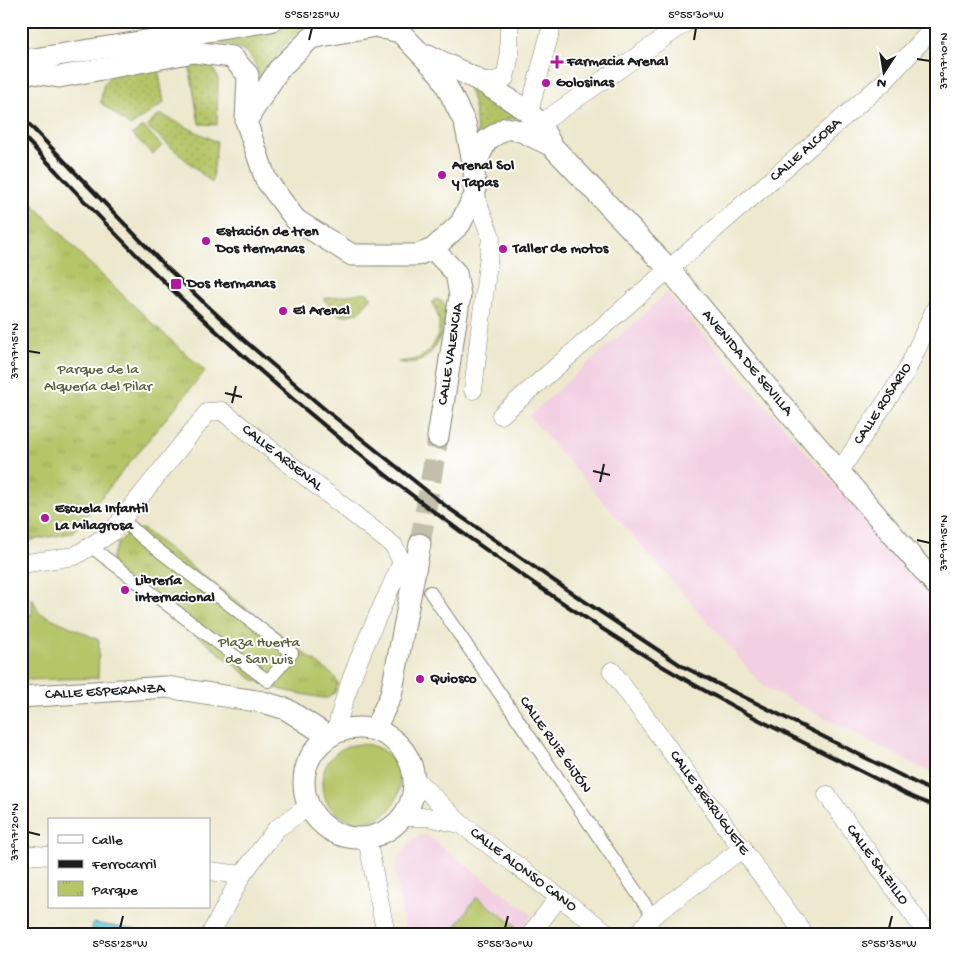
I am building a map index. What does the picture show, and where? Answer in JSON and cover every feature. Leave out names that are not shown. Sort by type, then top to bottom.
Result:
[{"type":"street","points":[[21,61],[163,29],[271,21]]},
{"type":"street","points":[[484,84],[505,78],[510,59],[509,21]]},
{"type":"street","points":[[534,118],[553,21]]},
{"type":"street","points":[[534,118],[688,21]]},
{"type":"street","points":[[246,121],[279,69],[311,38],[370,24],[401,26],[441,75],[465,123],[474,167],[475,195],[491,237],[473,390]]},
{"type":"street","name":"CALLE ALCOBA","points":[[501,415],[884,82],[936,25]]},
{"type":"street","name":"AVENIDA DE SEVILLA","points":[[419,50],[484,84],[534,118],[552,146],[669,269],[839,472],[934,581]]},
{"type":"street","points":[[21,71],[59,77],[194,52],[232,56],[248,75],[246,121],[266,180],[296,220],[352,255],[417,255],[433,249],[460,224],[475,195]]},
{"type":"street","name":"AVENIDA DE SEVILLA","points":[[474,167],[488,140],[506,128],[521,130],[552,146]]},
{"type":"street","name":"CALLE VALENCIA","points":[[433,249],[456,273],[460,295],[438,438]]},
{"type":"street","name":"CALLE ROSARIO","points":[[839,472],[907,370],[935,313]]},
{"type":"street","name":"CALLE ARSENAL","points":[[21,564],[75,556],[111,533],[208,412],[222,411],[394,546],[402,562],[349,683],[332,734]]},
{"type":"street","points":[[90,546],[268,681],[292,653],[145,540],[122,519]]},
{"type":"street","points":[[375,729],[391,694],[420,544]]},
{"type":"street","name":"CALLE RUIZ GIJÓN","points":[[430,592],[653,916]]},
{"type":"street","name":"CALLE BERRUGUETE","points":[[612,671],[805,935]]},
{"type":"street","name":"CALLE ESPERANZA","points":[[21,697],[166,687],[263,702],[286,708],[332,734]]},
{"type":"street","points":[[355,727],[375,729],[401,746],[411,762],[415,779],[413,799],[404,817],[388,831],[367,838],[344,836],[323,826],[308,807],[303,788],[305,768],[314,750],[332,734],[355,727]]},
{"type":"street","name":"CALLE ALONSO CANO","points":[[415,779],[461,824],[610,935]]},
{"type":"street","name":"CALLE SALZILLO","points":[[827,795],[928,935]]},
{"type":"street","points":[[210,935],[242,875],[276,828],[308,807]]},
{"type":"street","name":"CALLE ALONSO CANO","points":[[404,817],[428,817],[461,824]]},
{"type":"street","points":[[367,838],[386,935]]},
{"type":"street","points":[[636,935],[653,916],[743,848]]},
{"type":"street","points":[[21,854],[48,856]]},
{"type":"street","points":[[210,872],[242,875]]},
{"type":"street","points":[[530,935],[559,896]]},
{"type":"shaded area","points":[[667,293],[936,601],[936,771],[933,774],[763,686],[529,416]]},
{"type":"shaded area","points":[[425,834],[532,915],[518,935],[406,935],[395,873],[398,858],[412,840]]},
{"type":"green space","points":[[306,23],[281,49],[260,79],[255,64],[248,54],[237,47],[221,44],[229,39],[250,32]]},
{"type":"green space","points":[[189,64],[212,64],[218,79],[217,125],[199,124]]},
{"type":"green space","points":[[158,67],[164,103],[130,126],[101,103],[103,86],[111,74]]},
{"type":"green space","points":[[466,83],[520,117],[508,119],[477,136],[473,103]]},
{"type":"green space","points":[[160,114],[217,142],[212,183],[147,126]]},
{"type":"green space","points":[[144,127],[162,146],[153,154],[132,134]]},
{"type":"green space","name":"Parque de la Alquería del Pilar","points":[[21,191],[85,259],[205,371],[72,533],[21,542]]},
{"type":"green space","points":[[366,292],[372,297],[358,313],[341,316],[323,299]]},
{"type":"green space","points":[[436,299],[443,302],[446,307],[446,318],[434,348],[429,355],[416,362],[398,362],[410,361],[421,357],[433,346],[439,324],[436,309],[432,302]]},
{"type":"green space","name":"Plaza Huerta de San Luis","points":[[143,529],[334,676],[338,683],[335,692],[328,698],[322,698],[282,690],[252,679],[112,568],[112,556],[119,542],[131,530]]},
{"type":"green space","points":[[32,598],[40,613],[99,640],[98,678],[25,680],[21,614],[32,615]]},
{"type":"green space","points":[[361,744],[376,747],[389,755],[397,768],[400,783],[397,798],[389,811],[376,819],[361,822],[346,819],[333,811],[325,798],[322,783],[325,768],[333,755],[346,747]]},
{"type":"green space","points":[[477,897],[516,926],[509,935],[449,935]]},
{"type":"water","points":[[93,923],[137,930],[134,935],[91,935]]},
{"type":"tunnel","points":[[420,544],[438,437]]},
{"type":"railway","points":[[21,116],[164,265],[245,341],[327,411],[447,507],[682,666],[936,793]]},
{"type":"railway","points":[[21,134],[122,241],[213,328],[328,429],[449,523],[575,611],[671,672],[771,726],[906,794],[936,807]]},
{"type":"place","name":"Farmacia Arenal","points":[[557,62]]},
{"type":"place","name":"Golosinas","points":[[546,83]]},
{"type":"place","name":"Arenal Sol y Tapas","points":[[442,175]]},
{"type":"place","name":"Estación de tren Dos Hermanas","points":[[206,241]]},
{"type":"place","name":"Taller de motos","points":[[503,249]]},
{"type":"place","name":"Dos Hermanas","points":[[176,284]]},
{"type":"place","name":"El Arenal","points":[[283,311]]},
{"type":"place","name":"Escuela Infantil La Milagrosa","points":[[45,518]]},
{"type":"place","name":"Librería internacional","points":[[125,590]]},
{"type":"place","name":"Quiosco","points":[[420,679]]}]
